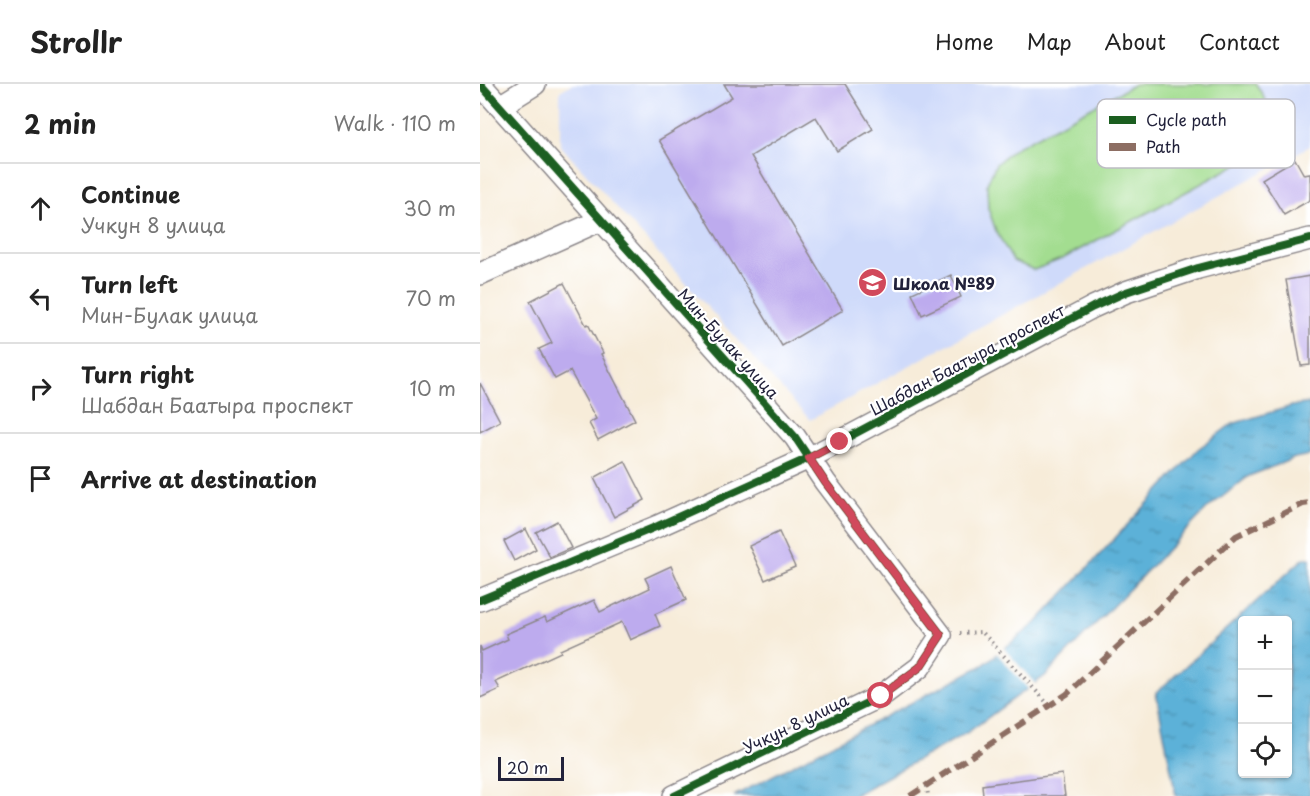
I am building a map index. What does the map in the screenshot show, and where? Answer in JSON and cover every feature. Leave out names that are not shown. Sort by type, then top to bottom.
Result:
[{"type":"street","name":"Мин-Булак улица","points":[[480,84],[795,437],[825,482],[941,635]]},
{"type":"street","points":[[500,106],[535,84]]},
{"type":"street","points":[[480,274],[601,220]]},
{"type":"street","name":"Шабдан Баатыра проспект","points":[[480,600],[658,526],[809,458],[1126,292],[1198,268],[1310,239]]},
{"type":"street","name":"Учкун 8 улица","points":[[674,796],[881,696],[920,667],[941,635]]},
{"type":"path","points":[[982,632],[1049,704]]},
{"type":"path","points":[[927,786],[928,796]]},
{"type":"shaded area","name":"Школа №89","points":[[572,84],[1310,84],[1310,146],[1295,154],[1295,99],[1097,99],[1097,168],[1270,168],[810,420],[560,145],[560,91]]},
{"type":"green space","points":[[1135,84],[1256,84],[1264,99],[1107,99]]},
{"type":"green space","points":[[1097,104],[1097,168],[1230,168],[1064,258],[1034,270],[1013,261],[996,231],[988,208],[987,184],[996,164],[1015,148]]},
{"type":"water","points":[[1310,403],[1310,455],[1295,458],[1249,476],[1208,508],[1045,676],[968,732],[853,796],[734,796],[983,665],[1036,623],[1198,449],[1232,424]]},
{"type":"water","points":[[1304,558],[1310,558],[1310,796],[1176,796],[1156,693],[1238,618],[1238,778],[1292,778],[1292,616],[1240,616]]},
{"type":"pier","points":[[1002,646],[1037,686],[1030,691],[995,651]]},
{"type":"building","points":[[724,84],[845,84],[873,129],[837,151],[816,117],[751,156],[843,310],[782,346],[659,140],[732,97]]},
{"type":"building","points":[[1295,159],[1304,175],[1310,174],[1310,200],[1284,215],[1262,179],[1280,168],[1295,168]]},
{"type":"building","points":[[951,275],[961,297],[922,315],[912,293]]},
{"type":"building","points":[[1310,276],[1310,365],[1301,366],[1286,280]]},
{"type":"building","points":[[564,283],[586,325],[588,324],[635,420],[598,440],[589,423],[596,419],[570,371],[555,379],[539,349],[552,343],[530,301]]},
{"type":"building","points":[[480,383],[500,421],[480,432]]},
{"type":"building","points":[[625,461],[645,500],[614,517],[594,478]]},
{"type":"building","points":[[557,521],[571,548],[550,557],[536,532]]},
{"type":"building","points":[[526,529],[536,549],[514,561],[504,541]]},
{"type":"building","points":[[779,532],[795,567],[765,580],[749,546]]},
{"type":"building","points":[[671,566],[686,600],[655,614],[660,626],[630,640],[622,622],[496,682],[500,689],[480,698],[480,646],[482,651],[508,639],[506,634],[545,617],[547,622],[594,600],[600,612],[650,588],[645,578]]},
{"type":"building","points":[[1062,774],[1065,796],[983,796],[982,785]]},
{"type":"marked path","points":[[910,796],[1067,694],[1236,536],[1303,504],[1310,503]]},
{"type":"cycle path","points":[[480,84],[795,437],[825,482],[941,635],[920,667],[881,696],[674,796]]},
{"type":"cycle path","points":[[480,600],[658,526],[809,458],[1093,307],[1126,292],[1198,268],[1310,239]]},
{"type":"place","name":"Школа №89","points":[[872,283]]},
{"type":"route","points":[[840,442],[809,458],[941,635],[920,667],[881,696]]}]
